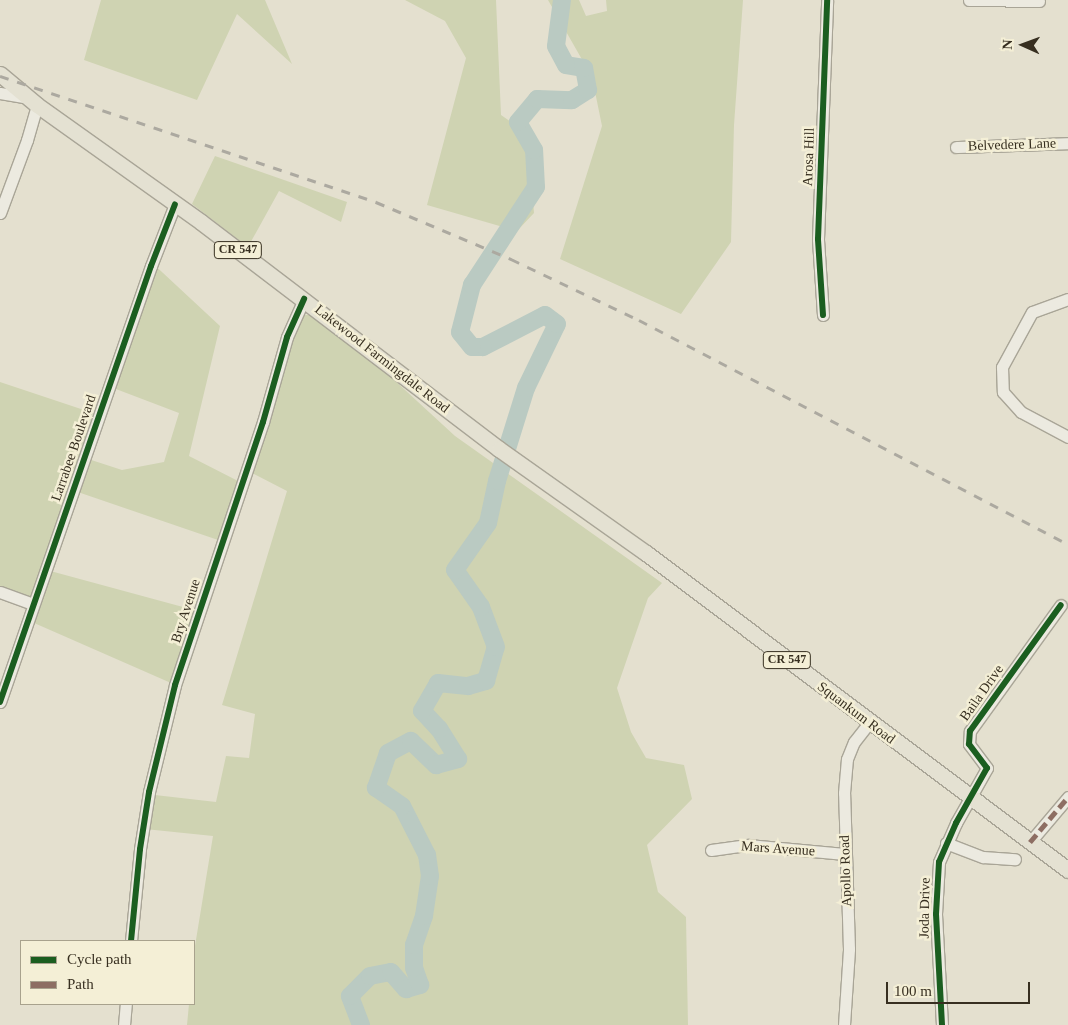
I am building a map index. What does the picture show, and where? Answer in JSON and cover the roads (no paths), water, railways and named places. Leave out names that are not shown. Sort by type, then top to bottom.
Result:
[{"type":"main road","name":"Lakewood Farmingdale Road","points":[[0,74],[32,102],[304,299],[499,449]]},
{"type":"main road","name":"Squankum Road","points":[[499,449],[646,553],[970,799],[1068,870]]},
{"type":"street","name":"Arosa Hill","points":[[823,315],[818,239],[826,0]]},
{"type":"street","points":[[969,0],[1039,1]]},
{"type":"street","points":[[0,93],[32,102],[28,140],[0,213]]},
{"type":"street","name":"Belvedere Lane","points":[[956,147],[1068,143]]},
{"type":"street","name":"Larrabee Boulevard","points":[[0,702],[32,604],[175,204]]},
{"type":"street","name":"Bry Avenue","points":[[132,940],[140,849],[149,792],[172,694],[263,422],[287,337],[304,299]]},
{"type":"street","points":[[1068,299],[1032,312],[1002,367],[1003,392],[1021,412],[1068,437]]},
{"type":"street","points":[[0,592],[32,604]]},
{"type":"street","name":"Baila Drive","points":[[970,799],[987,768],[969,744],[970,731],[1061,605]]},
{"type":"street","name":"Apollo Road","points":[[844,1025],[849,949],[845,854],[847,759],[854,742],[869,723]]},
{"type":"street","points":[[1030,842],[1068,797]]},
{"type":"street","name":"Joda Drive","points":[[942,1025],[936,886],[946,844],[970,799]]},
{"type":"street","points":[[946,844],[983,857],[1015,860]]},
{"type":"street","name":"Mars Avenue","points":[[711,850],[748,845],[845,854]]},
{"type":"street","points":[[124,1025],[126,1005]]},
{"type":"waterway","points":[[361,1025],[350,996],[370,976],[391,972],[406,989],[420,985],[414,968],[414,945],[424,916],[430,876],[427,855],[402,806],[376,788],[388,753],[411,741],[436,765],[458,759],[439,729],[422,711],[438,683],[468,686],[486,681],[496,647],[481,607],[455,570],[488,523],[497,481],[526,388],[557,324],[545,315],[483,347],[472,347],[460,332],[472,285],[536,187],[534,150],[518,122],[537,99],[572,100],[588,90],[584,68],[566,65],[556,46],[562,0]]},
{"type":"railway","points":[[0,76],[376,202],[511,259],[639,320],[1068,544]]}]
